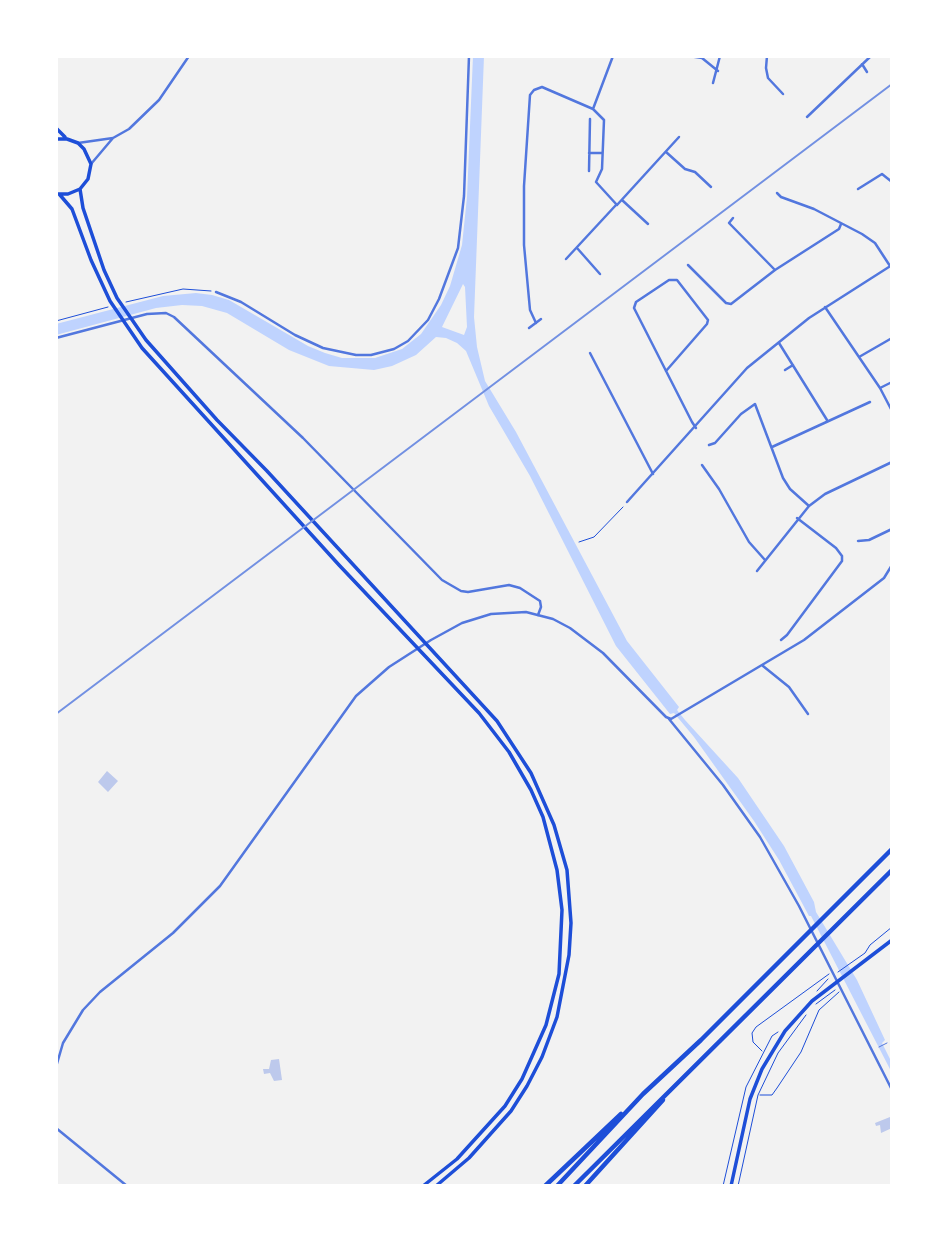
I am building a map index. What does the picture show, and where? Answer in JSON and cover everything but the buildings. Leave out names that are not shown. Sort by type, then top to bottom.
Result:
[{"type":"highway","points":[[545,1186],[701,1040],[892,849]]},
{"type":"highway","points":[[574,1186],[892,870]]},
{"type":"highway","points":[[557,1186],[643,1094],[701,1040]]},
{"type":"highway","points":[[585,1186],[709,1050]]},
{"type":"main road","points":[[56,128],[67,139]]},
{"type":"main road","points":[[56,139],[78,143],[89,156],[90,164],[88,179],[80,189],[68,194],[58,194]]},
{"type":"main road","points":[[80,189],[96,251],[117,298],[136,327],[217,420],[497,721],[531,773],[554,825],[567,870],[571,923],[569,955],[557,1017],[542,1058],[511,1111],[478,1149],[436,1186]]},
{"type":"main road","points":[[58,194],[72,209],[110,301],[127,327],[165,374],[339,565],[480,713],[509,752],[531,790],[542,817],[557,870],[562,910],[559,974],[546,1024],[522,1079],[505,1106],[457,1159],[423,1186]]},
{"type":"main road","points":[[731,1186],[750,1099],[762,1069],[785,1031],[813,1001],[892,940]]},
{"type":"street","points":[[90,164],[113,138],[129,129],[159,100],[189,56]]},
{"type":"street","points":[[216,292],[241,302],[295,335],[323,348],[370,355],[394,349],[408,341],[428,320],[458,248],[464,196],[469,56]]},
{"type":"street","points":[[593,109],[614,56]]},
{"type":"street","points":[[689,56],[702,58],[718,71]]},
{"type":"street","points":[[713,83],[720,56]]},
{"type":"street","points":[[767,56],[768,78],[783,94]]},
{"type":"street","points":[[807,117],[871,56]]},
{"type":"street","points":[[862,65],[867,72]]},
{"type":"street","points":[[536,323],[530,310],[524,245],[524,186],[530,95],[534,90],[542,87],[593,109],[604,119],[602,169],[596,181],[617,205]]},
{"type":"street","points":[[589,171],[590,119]]},
{"type":"street","points":[[566,259],[679,136]]},
{"type":"street","points":[[78,143],[113,138]]},
{"type":"street","points":[[666,152],[711,187]]},
{"type":"street","points":[[589,153],[602,153]]},
{"type":"street","points":[[858,189],[882,174],[892,183]]},
{"type":"street","points":[[627,502],[747,368],[825,307],[891,265],[875,243],[777,193]]},
{"type":"street","points":[[622,199],[648,224]]},
{"type":"street","points":[[733,218],[729,223],[775,270]]},
{"type":"street","points":[[688,265],[729,304],[736,302],[775,270],[839,229],[841,224]]},
{"type":"street","points":[[577,248],[600,274]]},
{"type":"street","points":[[666,371],[708,320],[677,280],[669,280],[634,305],[666,371],[696,428]]},
{"type":"street","points":[[825,307],[880,388],[892,411]]},
{"type":"street","points":[[56,338],[147,314],[166,313],[174,317],[303,438],[442,580],[461,591],[478,592],[509,585],[520,588],[540,601],[538,615]]},
{"type":"street","points":[[529,328],[541,319]]},
{"type":"street","points":[[859,357],[892,338]]},
{"type":"street","points":[[778,342],[827,420]]},
{"type":"street","points":[[590,353],[653,475]]},
{"type":"street","points":[[785,369],[793,365]]},
{"type":"street","points":[[880,388],[892,382]]},
{"type":"street","points":[[751,397],[790,489],[809,506]]},
{"type":"street","points":[[772,447],[870,402]]},
{"type":"street","points":[[709,445],[715,443],[741,414],[755,404]]},
{"type":"street","points":[[757,570],[809,506],[825,494],[892,462]]},
{"type":"street","points":[[702,465],[749,542],[765,560]]},
{"type":"street","points":[[781,640],[842,561],[836,548],[797,518]]},
{"type":"street","points":[[858,541],[869,540],[892,529]]},
{"type":"street","points":[[671,719],[804,640],[884,578],[892,565]]},
{"type":"street","points":[[56,1067],[63,1043],[83,1010],[100,992],[173,933],[220,886],[356,696],[389,667],[462,623],[491,614],[526,612],[570,628],[603,653],[671,719],[723,785],[760,838],[799,906],[892,1090]]},
{"type":"street","points":[[763,666],[789,687],[808,714]]},
{"type":"street","points":[[56,1128],[127,1186]]},
{"type":"lane","points":[[879,1047],[887,1043]]},
{"type":"path","points":[[127,302],[183,289],[216,292]]},
{"type":"path","points":[[56,321],[116,305]]},
{"type":"path","points":[[579,542],[594,537],[627,502]]},
{"type":"path","points":[[837,972],[854,961],[892,927]]},
{"type":"path","points":[[764,1052],[753,1042],[752,1033],[756,1027],[830,973]]},
{"type":"path","points":[[738,1186],[758,1095],[778,1053],[812,1007],[837,989]]},
{"type":"path","points":[[758,1095],[772,1095],[801,1052],[819,1010],[841,991]]},
{"type":"water","points":[[473,56],[484,56],[474,317],[477,347],[485,381],[516,432],[627,641],[679,707],[677,710],[685,720],[738,778],[784,846],[814,902],[816,912],[857,980],[885,1040],[882,1043],[892,1063],[892,1073],[811,916],[754,821],[694,737],[674,713],[670,714],[616,646],[530,476],[489,406],[466,351],[457,343],[436,337],[416,355],[392,366],[374,370],[329,366],[289,350],[227,313],[202,306],[182,305],[156,308],[56,335],[56,324],[163,296],[196,293],[229,300],[308,346],[342,358],[375,358],[402,349],[421,334],[441,305],[450,286],[462,245],[467,197]],"holes":[[[463,284],[467,327],[464,335],[442,327]]]},
{"type":"railway","points":[[56,714],[892,84]]}]
